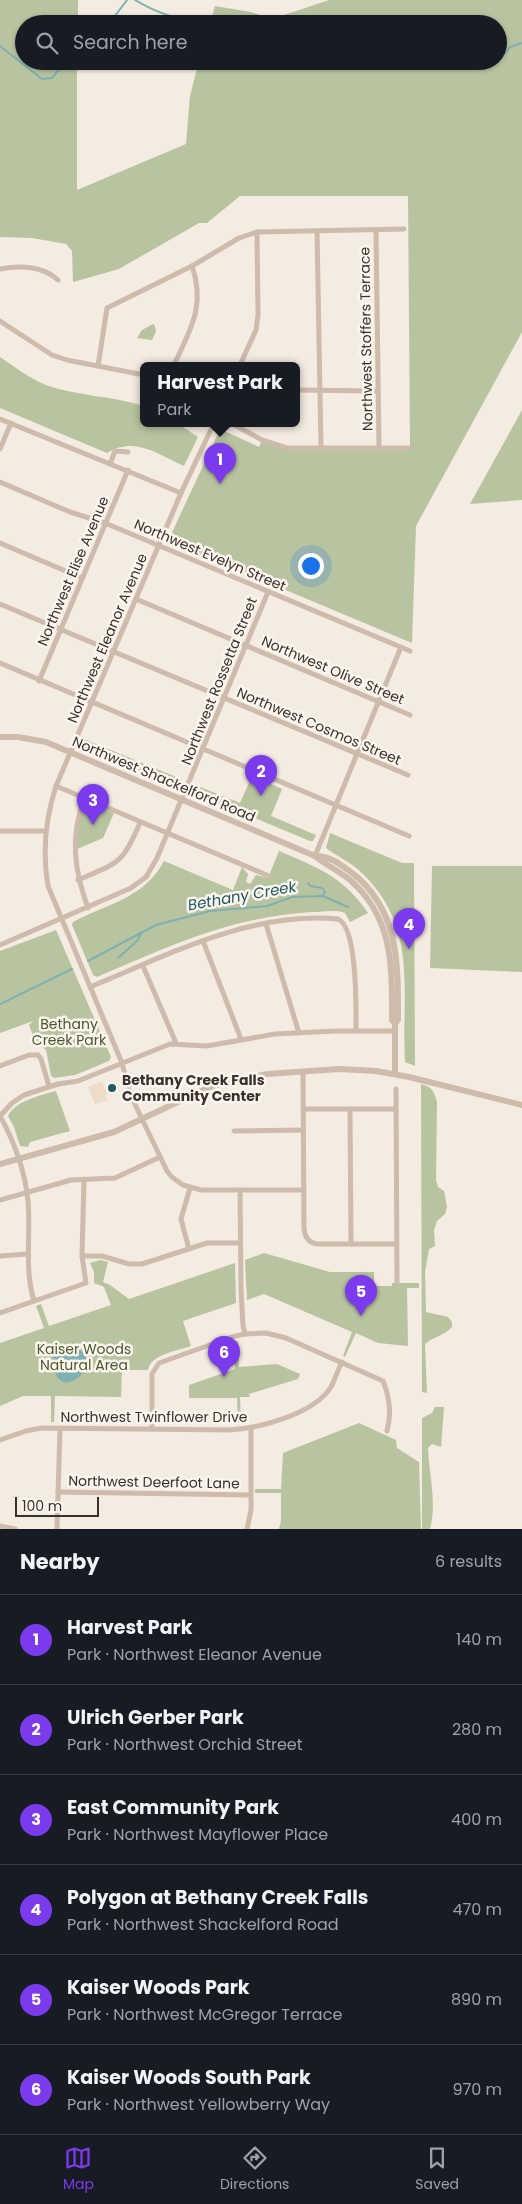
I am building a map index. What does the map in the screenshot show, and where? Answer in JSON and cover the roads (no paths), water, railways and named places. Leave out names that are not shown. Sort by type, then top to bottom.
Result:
[{"type":"street","points":[[98,366],[107,308],[192,266],[239,238],[257,232],[404,229]]},
{"type":"street","name":"Northwest Stoffers Terrace","points":[[376,230],[379,448]]},
{"type":"street","points":[[317,231],[321,448]]},
{"type":"street","points":[[241,362],[256,330],[257,322],[257,232]]},
{"type":"street","points":[[0,268],[20,266],[42,270],[50,273],[58,280]]},
{"type":"street","points":[[175,362],[198,309],[198,287],[192,266]]},
{"type":"street","points":[[0,321],[52,355],[140,374]]},
{"type":"street","points":[[300,390],[378,391]]},
{"type":"street","points":[[0,419],[181,493]]},
{"type":"street","points":[[0,449],[11,424]]},
{"type":"street","name":"Northwest Eleanor Avenue","points":[[190,1188],[172,1176],[160,1157],[130,1094],[122,1063],[61,919],[46,875],[44,852],[45,830],[56,786],[181,493],[212,427]]},
{"type":"street","points":[[239,427],[277,446],[293,449],[408,448]]},
{"type":"street","points":[[110,464],[115,451],[128,452]]},
{"type":"street","name":"Northwest Elise Avenue","points":[[39,681],[128,470]]},
{"type":"street","name":"Northwest Evelyn Street","points":[[0,482],[70,512],[105,523],[410,651]]},
{"type":"street","points":[[0,544],[82,578]]},
{"type":"street","name":"Northwest Rossetta Street","points":[[0,945],[123,893],[146,876],[158,858],[268,592]]},
{"type":"street","name":"Northwest Olive Street","points":[[136,599],[410,715]]},
{"type":"street","name":"Northwest Cosmos Street","points":[[0,604],[408,775]]},
{"type":"street","points":[[315,856],[401,647]]},
{"type":"street","points":[[0,663],[409,836]]},
{"type":"street","name":"Northwest Shackelford Road","points":[[0,737],[32,739],[71,753],[315,856],[330,858],[356,876],[367,888],[386,917],[392,933],[398,961],[398,1020],[395,1027],[395,1074]]},
{"type":"street","points":[[56,786],[269,876]]},
{"type":"street","points":[[84,798],[76,825],[74,844],[78,880],[88,908]]},
{"type":"street","points":[[78,880],[111,866],[122,858],[129,849],[140,823]]},
{"type":"street","points":[[0,831],[45,830]]},
{"type":"street","points":[[90,987],[203,941],[236,930],[296,920],[334,919],[342,921],[356,968],[356,1031]]},
{"type":"street","points":[[266,924],[299,1033]]},
{"type":"street","points":[[203,941],[240,1039]]},
{"type":"street","points":[[143,966],[176,1043]]},
{"type":"street","points":[[34,1301],[28,1284],[26,1193],[12,1139],[0,1116],[17,1099],[49,1086],[78,1081],[159,1047],[176,1043],[207,1046],[240,1039],[299,1033],[356,1031],[395,1027]]},
{"type":"street","points":[[0,1066],[29,1055],[38,1055],[49,1086]]},
{"type":"street","points":[[0,1164],[104,1135],[218,1084],[257,1076],[352,1070],[395,1074],[522,1105]]},
{"type":"street","points":[[303,1072],[304,1229],[309,1241],[317,1244],[396,1244]]},
{"type":"street","points":[[396,1089],[397,1282]]},
{"type":"street","points":[[303,1109],[395,1109]]},
{"type":"street","points":[[350,1110],[351,1244]]},
{"type":"street","points":[[234,1131],[303,1130]]},
{"type":"street","points":[[0,1200],[71,1180],[115,1178],[160,1157]]},
{"type":"street","points":[[0,1313],[86,1283],[82,1256],[84,1179]]},
{"type":"street","points":[[189,1249],[182,1219],[190,1188],[201,1190],[304,1190]]},
{"type":"street","points":[[240,1190],[239,1243],[242,1314],[245,1334]]},
{"type":"street","points":[[82,1256],[102,1256],[129,1264],[142,1264],[212,1242],[239,1243]]},
{"type":"street","points":[[0,1256],[28,1254]]},
{"type":"street","points":[[152,1429],[152,1374],[156,1366],[163,1361],[245,1334],[266,1333],[286,1338],[383,1381],[389,1396],[390,1422],[387,1431]]},
{"type":"street","name":"Northwest Twinflower Drive","points":[[0,1440],[35,1429],[230,1430],[251,1428],[304,1409],[320,1398],[330,1388],[342,1362]]},
{"type":"street","points":[[247,1529],[251,1510],[251,1428]]},
{"type":"street","points":[[57,1529],[60,1429]]},
{"type":"street","name":"Northwest Deerfoot Lane","points":[[58,1492],[250,1495]]},
{"type":"street","points":[[0,1526],[15,1529]]},
{"type":"water","points":[[67,1347],[73,1347],[86,1353],[86,1370],[72,1381],[66,1382],[61,1381],[57,1377],[54,1370],[53,1353],[64,1350]]},
{"type":"waterway","points":[[116,15],[127,0]]},
{"type":"waterway","points":[[135,0],[167,15]]},
{"type":"waterway","points":[[507,51],[510,47],[522,43]]},
{"type":"waterway","points":[[0,46],[15,58]]},
{"type":"waterway","points":[[31,70],[42,79],[52,78],[59,70]]},
{"type":"waterway","points":[[308,883],[310,886],[322,888],[325,892],[323,895]]},
{"type":"waterway","name":"Bethany Creek","points":[[88,961],[156,925],[210,911],[267,906],[292,897],[323,896],[348,907]]},
{"type":"waterway","points":[[118,958],[137,941],[141,933]]},
{"type":"waterway","name":"Bethany Creek","points":[[0,1004],[72,969]]},
{"type":"place","name":"Harvest Park","points":[[220,484]]},
{"type":"place","name":"Ulrich Gerber Park","points":[[261,796]]},
{"type":"place","name":"East Community Park","points":[[93,825]]},
{"type":"place","name":"Polygon at Bethany Creek Falls","points":[[409,949]]},
{"type":"place","name":"Bethany Creek Falls Community Center","points":[[112,1088]]},
{"type":"place","name":"Kaiser Woods Park","points":[[361,1316]]},
{"type":"place","name":"Kaiser Woods South Park","points":[[224,1377]]},
{"type":"park label","name":"Bethany Creek Park","points":[[69,1032]]},
{"type":"park label","name":"Kaiser Woods Natural Area","points":[[84,1358]]}]
